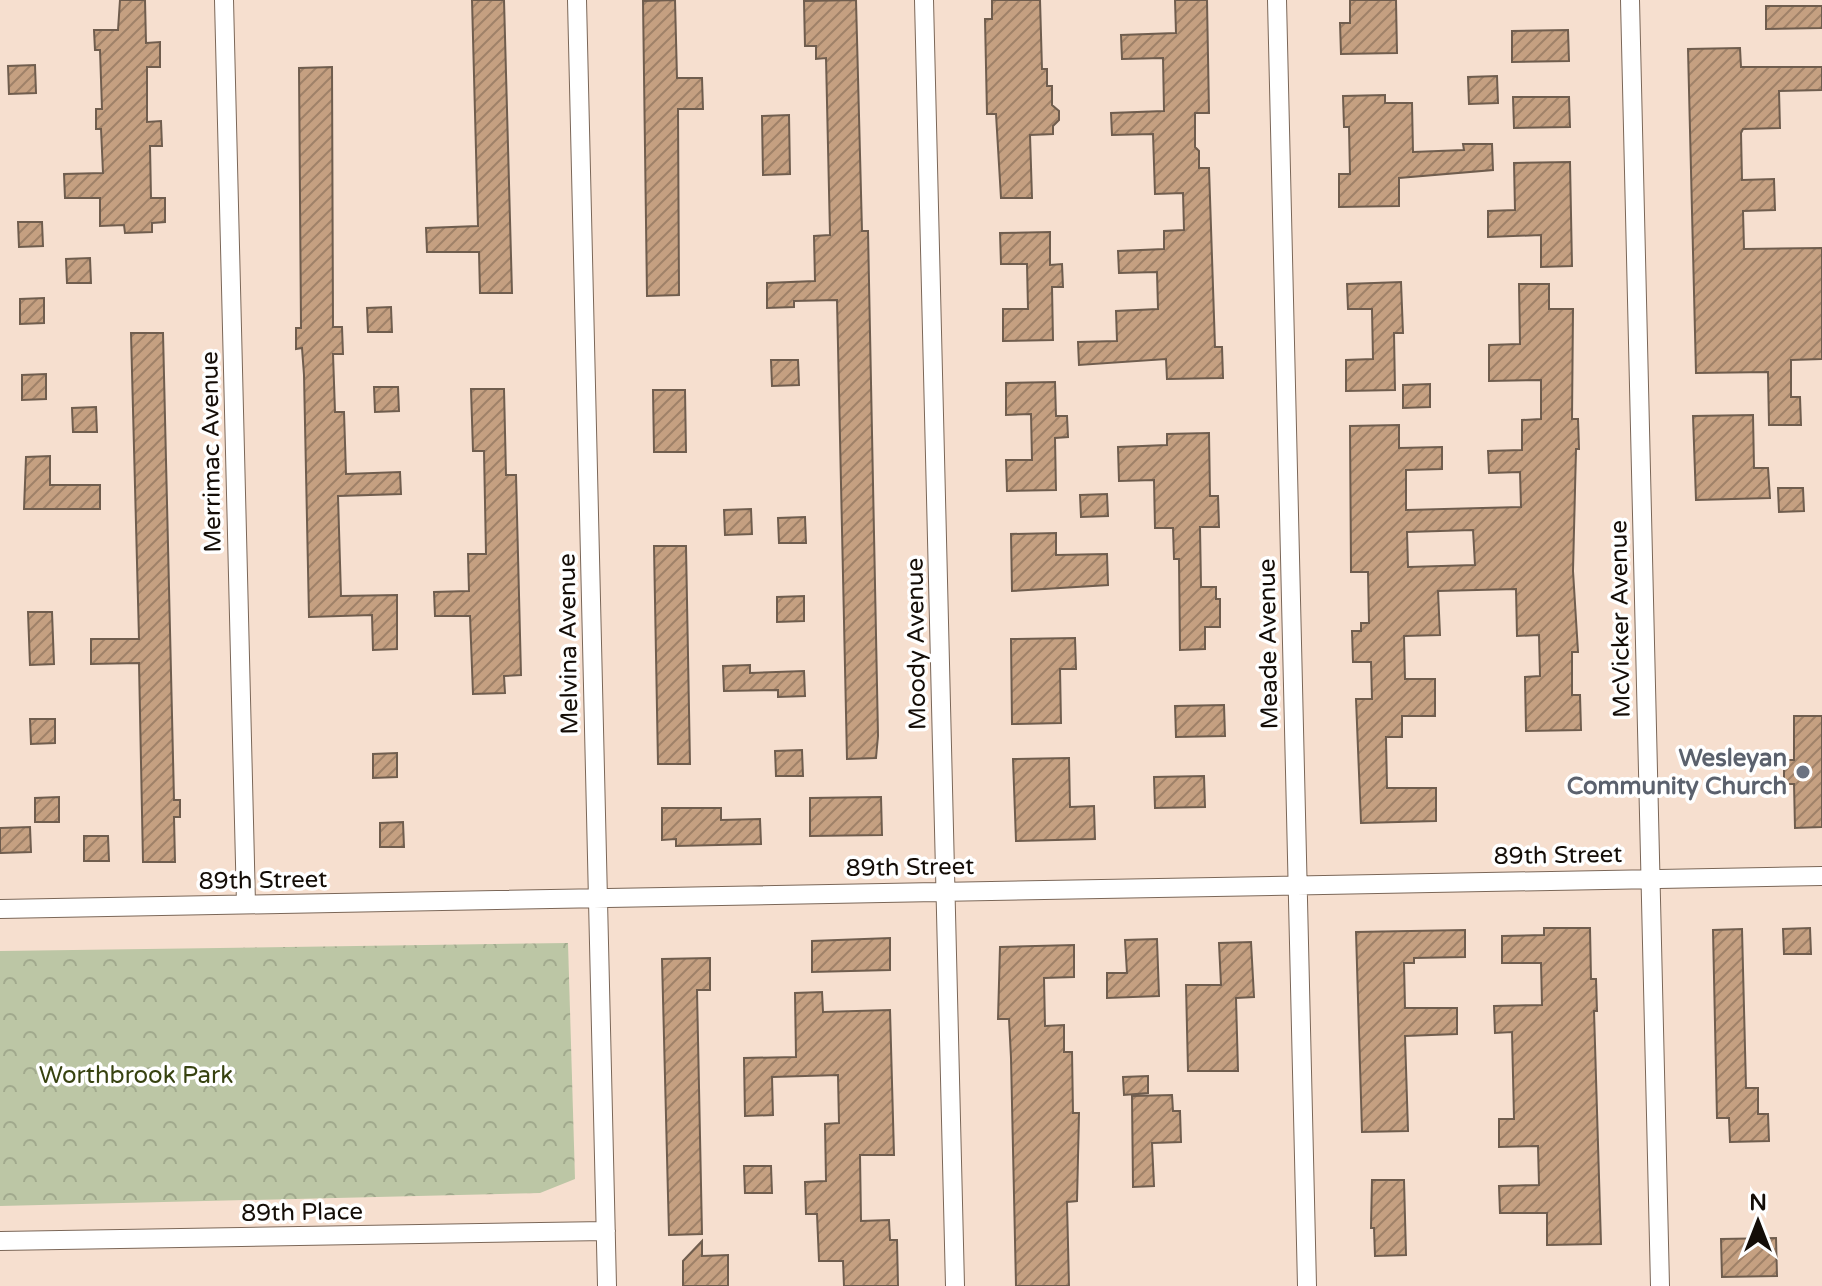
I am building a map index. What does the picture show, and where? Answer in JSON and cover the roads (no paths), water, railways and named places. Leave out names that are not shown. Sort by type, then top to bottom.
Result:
[{"type":"street","name":"Merrimac Avenue","points":[[224,0],[246,904]]},
{"type":"street","name":"Melvina Avenue","points":[[577,0],[607,1286]]},
{"type":"street","name":"Moody Avenue","points":[[924,0],[955,1286]]},
{"type":"street","name":"Meade Avenue","points":[[1277,0],[1307,1286]]},
{"type":"street","name":"McVicker Avenue","points":[[1630,0],[1660,1286]]},
{"type":"street","name":"89th Street","points":[[0,909],[1822,876]]},
{"type":"street","name":"89th Place","points":[[0,1241],[606,1231]]},
{"type":"place","name":"Wesleyan Community Church","points":[[1803,772]]},
{"type":"park label","name":"Worthbrook Park","points":[[136,1075]]}]
